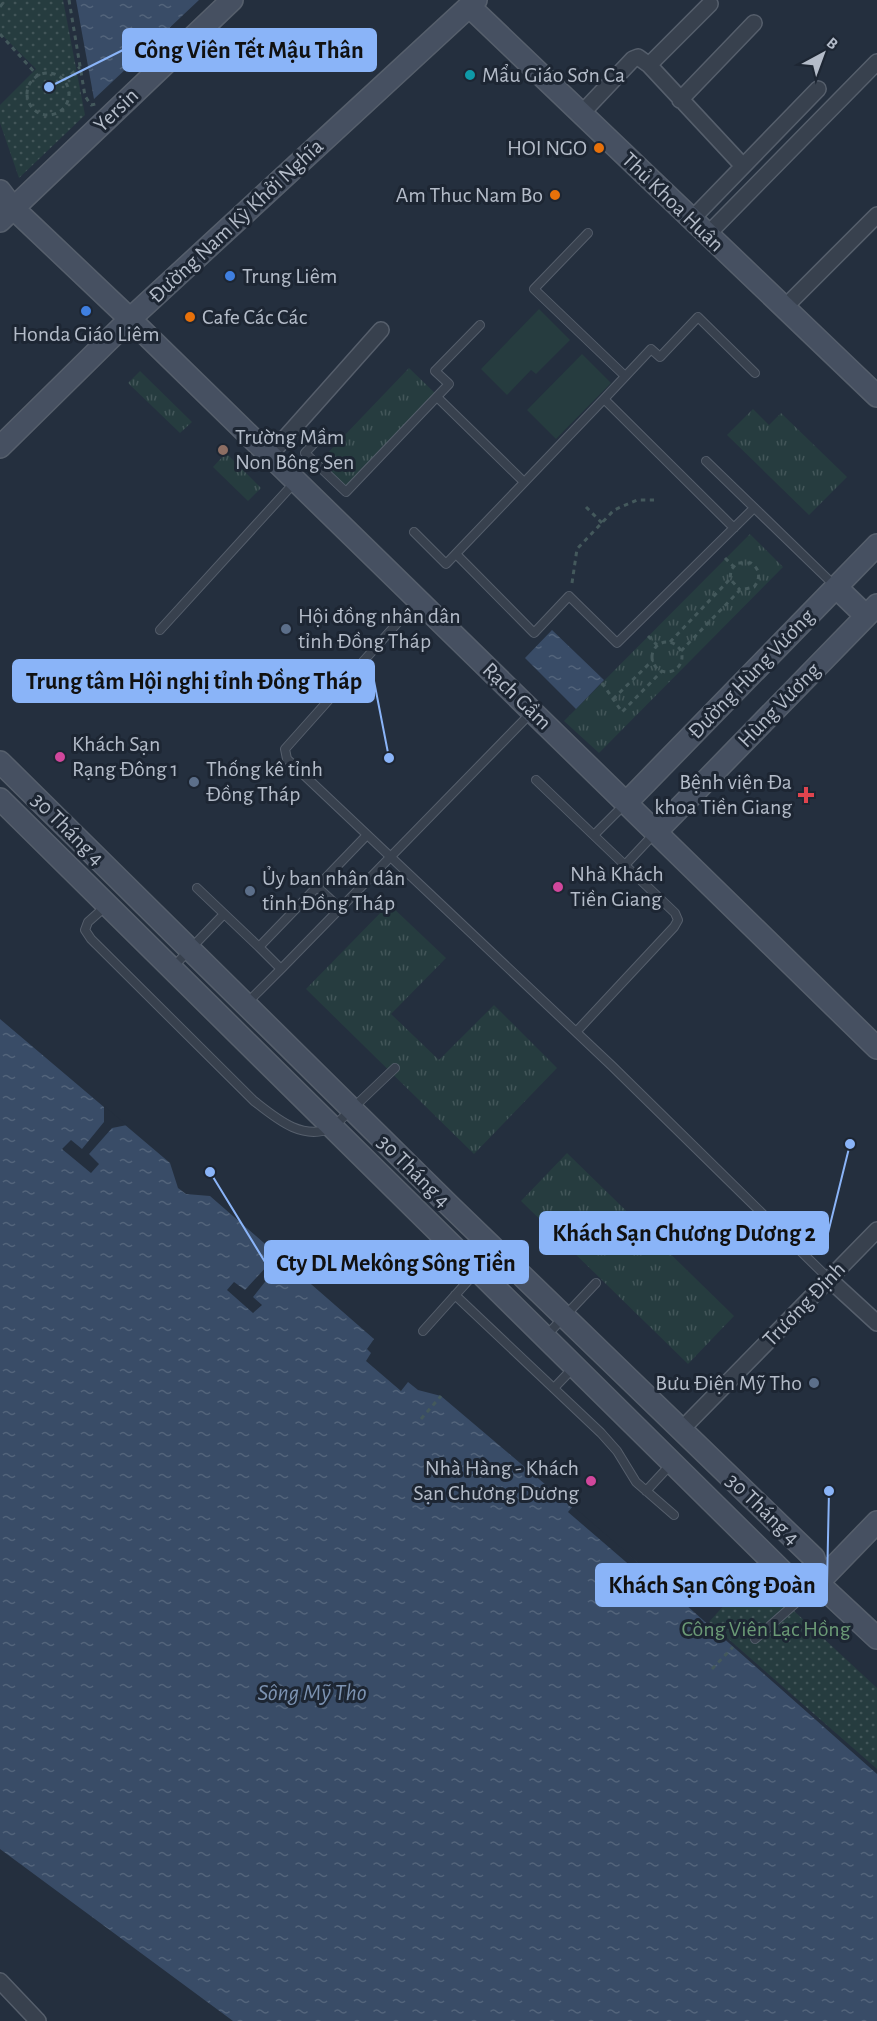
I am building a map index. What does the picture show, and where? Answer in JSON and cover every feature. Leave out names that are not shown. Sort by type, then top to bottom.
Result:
[{"type":"main road","name":"Yersin","points":[[7,215],[232,0]]},
{"type":"main road","name":"Thủ Khoa Huân","points":[[472,3],[581,114],[691,220],[784,309],[875,391]]},
{"type":"main road","name":"Đường Nam Kỳ Khởi Nghĩa","points":[[0,447],[130,319],[472,3]]},
{"type":"main road","name":"Rạch Gầm","points":[[0,190],[7,215],[130,319],[877,1048]]},
{"type":"main road","name":"Đường Hùng Vương","points":[[626,803],[877,545]]},
{"type":"main road","points":[[836,587],[872,610]]},
{"type":"main road","name":"Hùng Vương","points":[[656,832],[872,610]]},
{"type":"main road","name":"30 Tháng 4","points":[[0,799],[791,1580],[818,1583],[814,1558],[451,1207],[2,766]]},
{"type":"main road","points":[[106,906],[126,887]]},
{"type":"main road","points":[[432,1226],[451,1207]]},
{"type":"main road","points":[[667,1457],[681,1430]]},
{"type":"main road","points":[[877,1522],[818,1583],[877,1638]]},
{"type":"street","points":[[649,65],[710,4]]},
{"type":"street","points":[[680,100],[754,23]]},
{"type":"street","points":[[581,114],[633,59],[638,57],[649,65],[743,166]]},
{"type":"street","points":[[707,235],[877,62]]},
{"type":"street","points":[[691,220],[818,89]]},
{"type":"street","points":[[784,309],[877,215]]},
{"type":"street","points":[[269,456],[381,330]]},
{"type":"street","name":"Trương Định","points":[[681,1430],[877,1230]]},
{"type":"street","points":[[829,1279],[877,1323]]},
{"type":"street","points":[[0,1981],[38,2021]]},
{"type":"lane","points":[[588,233],[534,289],[625,376]]},
{"type":"lane","points":[[414,532],[446,564],[651,349],[660,357],[698,317],[755,373]]},
{"type":"lane","points":[[316,441],[305,453],[346,492],[449,384],[435,371],[480,325]]},
{"type":"lane","points":[[437,396],[524,482]]},
{"type":"lane","points":[[604,399],[734,528]]},
{"type":"lane","points":[[706,461],[836,587]]},
{"type":"lane","points":[[160,630],[296,481]]},
{"type":"lane","points":[[456,554],[534,633],[569,596],[617,644],[754,508]]},
{"type":"lane","points":[[418,600],[284,753],[287,759],[576,1032],[829,1279]]},
{"type":"lane","points":[[245,1005],[342,910],[533,712]]},
{"type":"lane","points":[[536,780],[675,912],[678,920],[576,1032]]},
{"type":"lane","points":[[594,836],[626,803]]},
{"type":"lane","points":[[625,865],[656,832]]},
{"type":"lane","points":[[259,947],[367,835]]},
{"type":"lane","points":[[317,887],[342,910]]},
{"type":"lane","points":[[197,888],[281,969]]},
{"type":"lane","points":[[106,906],[88,922],[85,930],[91,939],[254,1101],[283,1123],[306,1132],[321,1132],[332,1128],[395,1068]]},
{"type":"lane","points":[[171,969],[224,914]]},
{"type":"lane","points":[[423,1330],[478,1270]]},
{"type":"lane","points":[[545,1337],[596,1283]]},
{"type":"lane","points":[[455,1295],[606,1439],[636,1482],[674,1515]]},
{"type":"lane","points":[[554,1388],[575,1366]]},
{"type":"lane","points":[[646,1491],[667,1457]]},
{"type":"lane","points":[[755,1639],[818,1583]]},
{"type":"path","points":[[0,7],[5,0]]},
{"type":"path","points":[[69,0],[85,96],[91,105],[99,103]]},
{"type":"path","points":[[0,34],[38,76]]},
{"type":"path","points":[[64,80],[80,67]]},
{"type":"path","points":[[52,74],[64,80],[69,93],[65,105],[55,114],[42,113],[31,105],[27,92],[38,76],[52,74]]},
{"type":"path","points":[[572,583],[577,549],[614,510],[637,500],[654,500]]},
{"type":"path","points":[[586,507],[602,523]]},
{"type":"path","points":[[725,558],[733,566]]},
{"type":"path","points":[[602,683],[622,712],[662,671],[672,671],[680,665],[681,651],[740,590],[754,587],[759,579],[758,569],[747,561],[733,566]]},
{"type":"path","points":[[657,645],[670,642],[730,579],[733,566]]},
{"type":"path","points":[[730,579],[740,590]]},
{"type":"path","points":[[648,636],[657,645]]},
{"type":"path","points":[[670,642],[681,651]]},
{"type":"path","points":[[613,699],[652,660],[657,645]]},
{"type":"path","points":[[652,660],[662,671]]},
{"type":"path","points":[[421,1419],[441,1396]]},
{"type":"path","points":[[712,1670],[734,1647]]},
{"type":"green space","points":[[0,0],[63,0],[85,115],[19,178],[0,123],[0,105],[36,69],[0,33]]},
{"type":"green space","points":[[539,309],[570,340],[536,374],[531,370],[507,395],[481,369]]},
{"type":"green space","points":[[582,354],[611,383],[556,439],[527,410]]},
{"type":"green space","points":[[409,368],[438,396],[349,490],[319,462]]},
{"type":"green space","points":[[140,371],[192,422],[180,433],[128,383]]},
{"type":"green space","points":[[753,409],[769,425],[781,413],[847,477],[809,515],[727,435]]},
{"type":"green space","points":[[226,453],[261,488],[248,501],[213,467]]},
{"type":"green space","points":[[750,534],[783,567],[599,753],[564,721]]},
{"type":"green space","points":[[389,904],[446,958],[391,1014],[439,1060],[494,1005],[557,1068],[474,1154],[306,989]]},
{"type":"green space","points":[[567,1153],[734,1316],[688,1364],[521,1201]]},
{"type":"green space","name":"Công Viên Lạc Hồng","points":[[753,1573],[877,1688],[877,1769],[709,1622]]},
{"type":"water","points":[[76,0],[199,0],[94,99]]},
{"type":"water","points":[[552,630],[604,680],[576,709],[525,658]]},
{"type":"water","name":"Sông Mỹ Tho","points":[[0,1019],[170,1163],[178,1188],[186,1194],[210,1196],[374,1339],[367,1349],[371,1353],[366,1361],[401,1391],[408,1382],[418,1390],[441,1396],[651,1574],[877,1774],[877,2021],[233,2021],[0,1849]]},
{"type":"pier","points":[[104,1106],[127,1125],[112,1128],[89,1154],[99,1164],[91,1173],[62,1149],[71,1140],[82,1149],[104,1122]]},
{"type":"pier","points":[[267,1244],[292,1266],[276,1268],[253,1297],[262,1305],[253,1313],[227,1290],[234,1282],[245,1290],[269,1264]]},
{"type":"pier","points":[[573,1506],[651,1574],[647,1580],[568,1512]]},
{"type":"place","name":"Mẩu Giáo Sơn Ca","points":[[470,75]]},
{"type":"place","name":"Công Viên Tết Mậu Thân","points":[[49,87]]},
{"type":"place","name":"HOI NGO","points":[[599,148]]},
{"type":"place","name":"Am Thuc Nam Bo","points":[[555,195]]},
{"type":"place","name":"Trung Liêm","points":[[230,276]]},
{"type":"place","name":"Honda Giáo Liêm","points":[[86,311]]},
{"type":"place","name":"Cafe Các Các","points":[[190,317]]},
{"type":"place","name":"Trường Mầm Non Bông Sen","points":[[223,450]]},
{"type":"place","name":"Hội đồng nhân dân tỉnh Đồng Tháp","points":[[286,629]]},
{"type":"place","name":"Khách Sạn Rạng Đông 1","points":[[60,757]]},
{"type":"place","name":"Trung tâm Hội nghị tỉnh Đồng Tháp","points":[[389,758]]},
{"type":"place","name":"Thống kê tỉnh Đồng Tháp","points":[[194,782]]},
{"type":"place","name":"Bệnh viện Đa khoa Tiền Giang","points":[[806,795]]},
{"type":"place","name":"Nhà Khách Tiền Giang","points":[[558,887]]},
{"type":"place","name":"Ủy ban nhân dân tỉnh Đồng Tháp","points":[[250,891]]},
{"type":"place","name":"Khách Sạn Chương Dương 2","points":[[850,1144]]},
{"type":"place","name":"Cty DL Mekông Sông Tiền","points":[[210,1172]]},
{"type":"place","name":"Bưu Điện Mỹ Tho","points":[[814,1383]]},
{"type":"place","name":"Nhà Hàng - Khách Sạn Chương Dương","points":[[591,1481]]},
{"type":"place","name":"Khách Sạn Công Đoàn","points":[[829,1491]]}]
